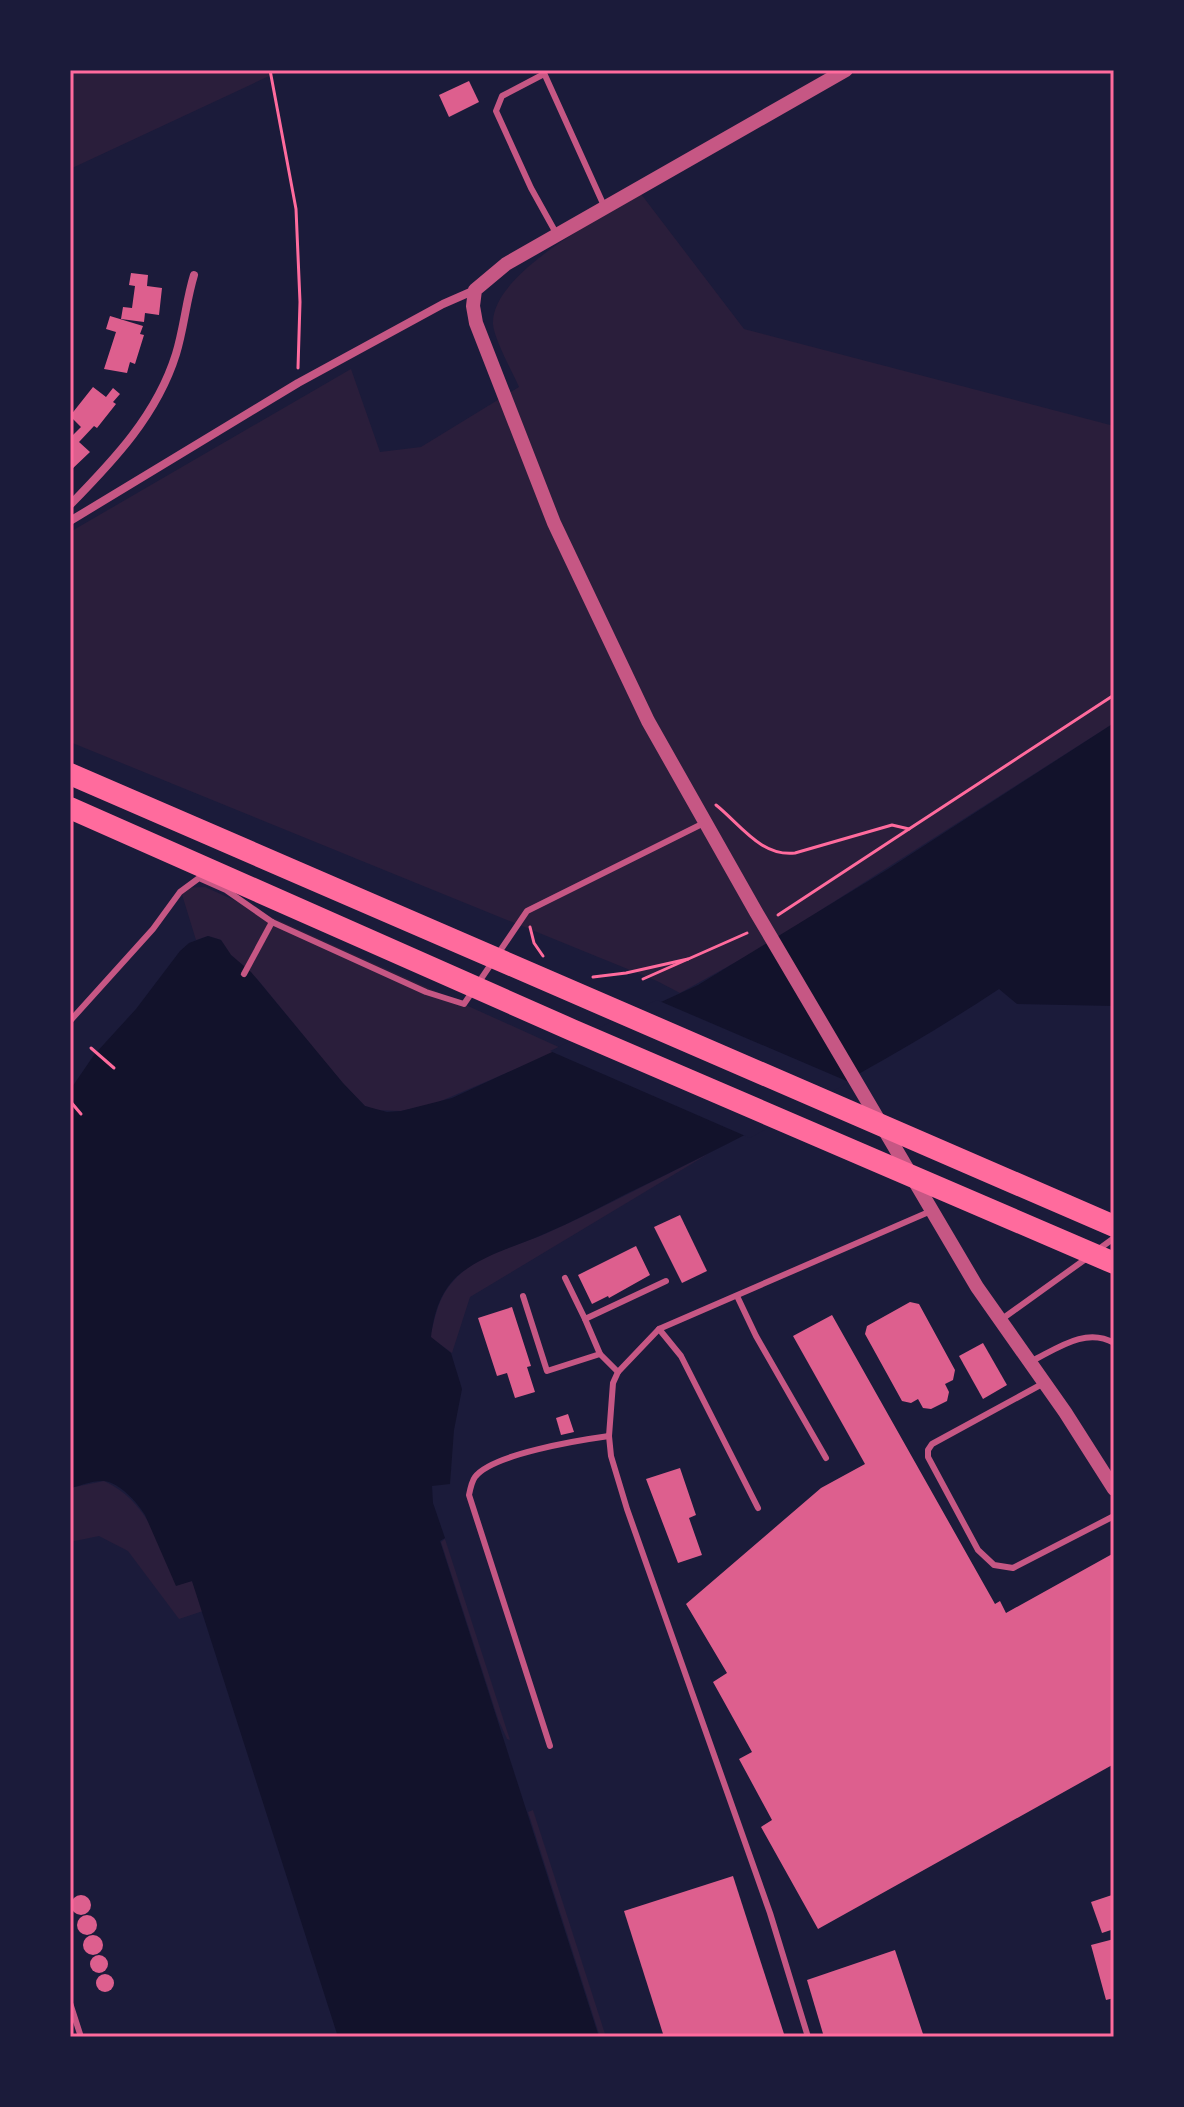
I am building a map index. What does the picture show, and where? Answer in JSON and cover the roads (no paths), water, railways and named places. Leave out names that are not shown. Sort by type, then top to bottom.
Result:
[{"type":"highway","points":[[70,774],[1114,1226]]},
{"type":"highway","points":[[70,808],[572,1030],[1114,1263]]},
{"type":"street","points":[[70,521],[298,383],[443,304],[475,290],[506,264],[846,70]]},
{"type":"street","points":[[70,505],[119,455],[141,427],[176,354],[194,275]]},
{"type":"street","points":[[475,290],[473,306],[476,323],[554,523],[642,708],[931,1211],[999,1321],[1114,1489]]},
{"type":"lane","points":[[557,236],[496,111],[502,96],[543,72],[605,208]]},
{"type":"lane","points":[[70,1021],[153,929],[180,892],[199,878],[226,890],[272,922],[426,992],[464,1004],[527,911],[706,822]]},
{"type":"lane","points":[[244,974],[272,922]]},
{"type":"lane","points":[[808,2037],[770,1913],[611,1456],[609,1436],[613,1383],[618,1372],[659,1329],[931,1211]]},
{"type":"lane","points":[[999,1321],[1114,1238]]},
{"type":"lane","points":[[565,1278],[600,1354],[618,1372]]},
{"type":"lane","points":[[585,1319],[666,1281]]},
{"type":"lane","points":[[523,1296],[547,1371],[600,1354]]},
{"type":"lane","points":[[737,1296],[756,1336],[826,1458]]},
{"type":"lane","points":[[659,1329],[681,1356],[758,1508]]},
{"type":"lane","points":[[1029,1363],[1079,1338],[1105,1337],[1114,1343]]},
{"type":"lane","points":[[1044,1383],[932,1444],[928,1457],[978,1550],[994,1565],[1013,1568],[1114,1516]]},
{"type":"lane","points":[[550,1746],[469,1495],[475,1477],[491,1465],[533,1451],[609,1436]]},
{"type":"lane","points":[[70,2003],[81,2037]]}]
